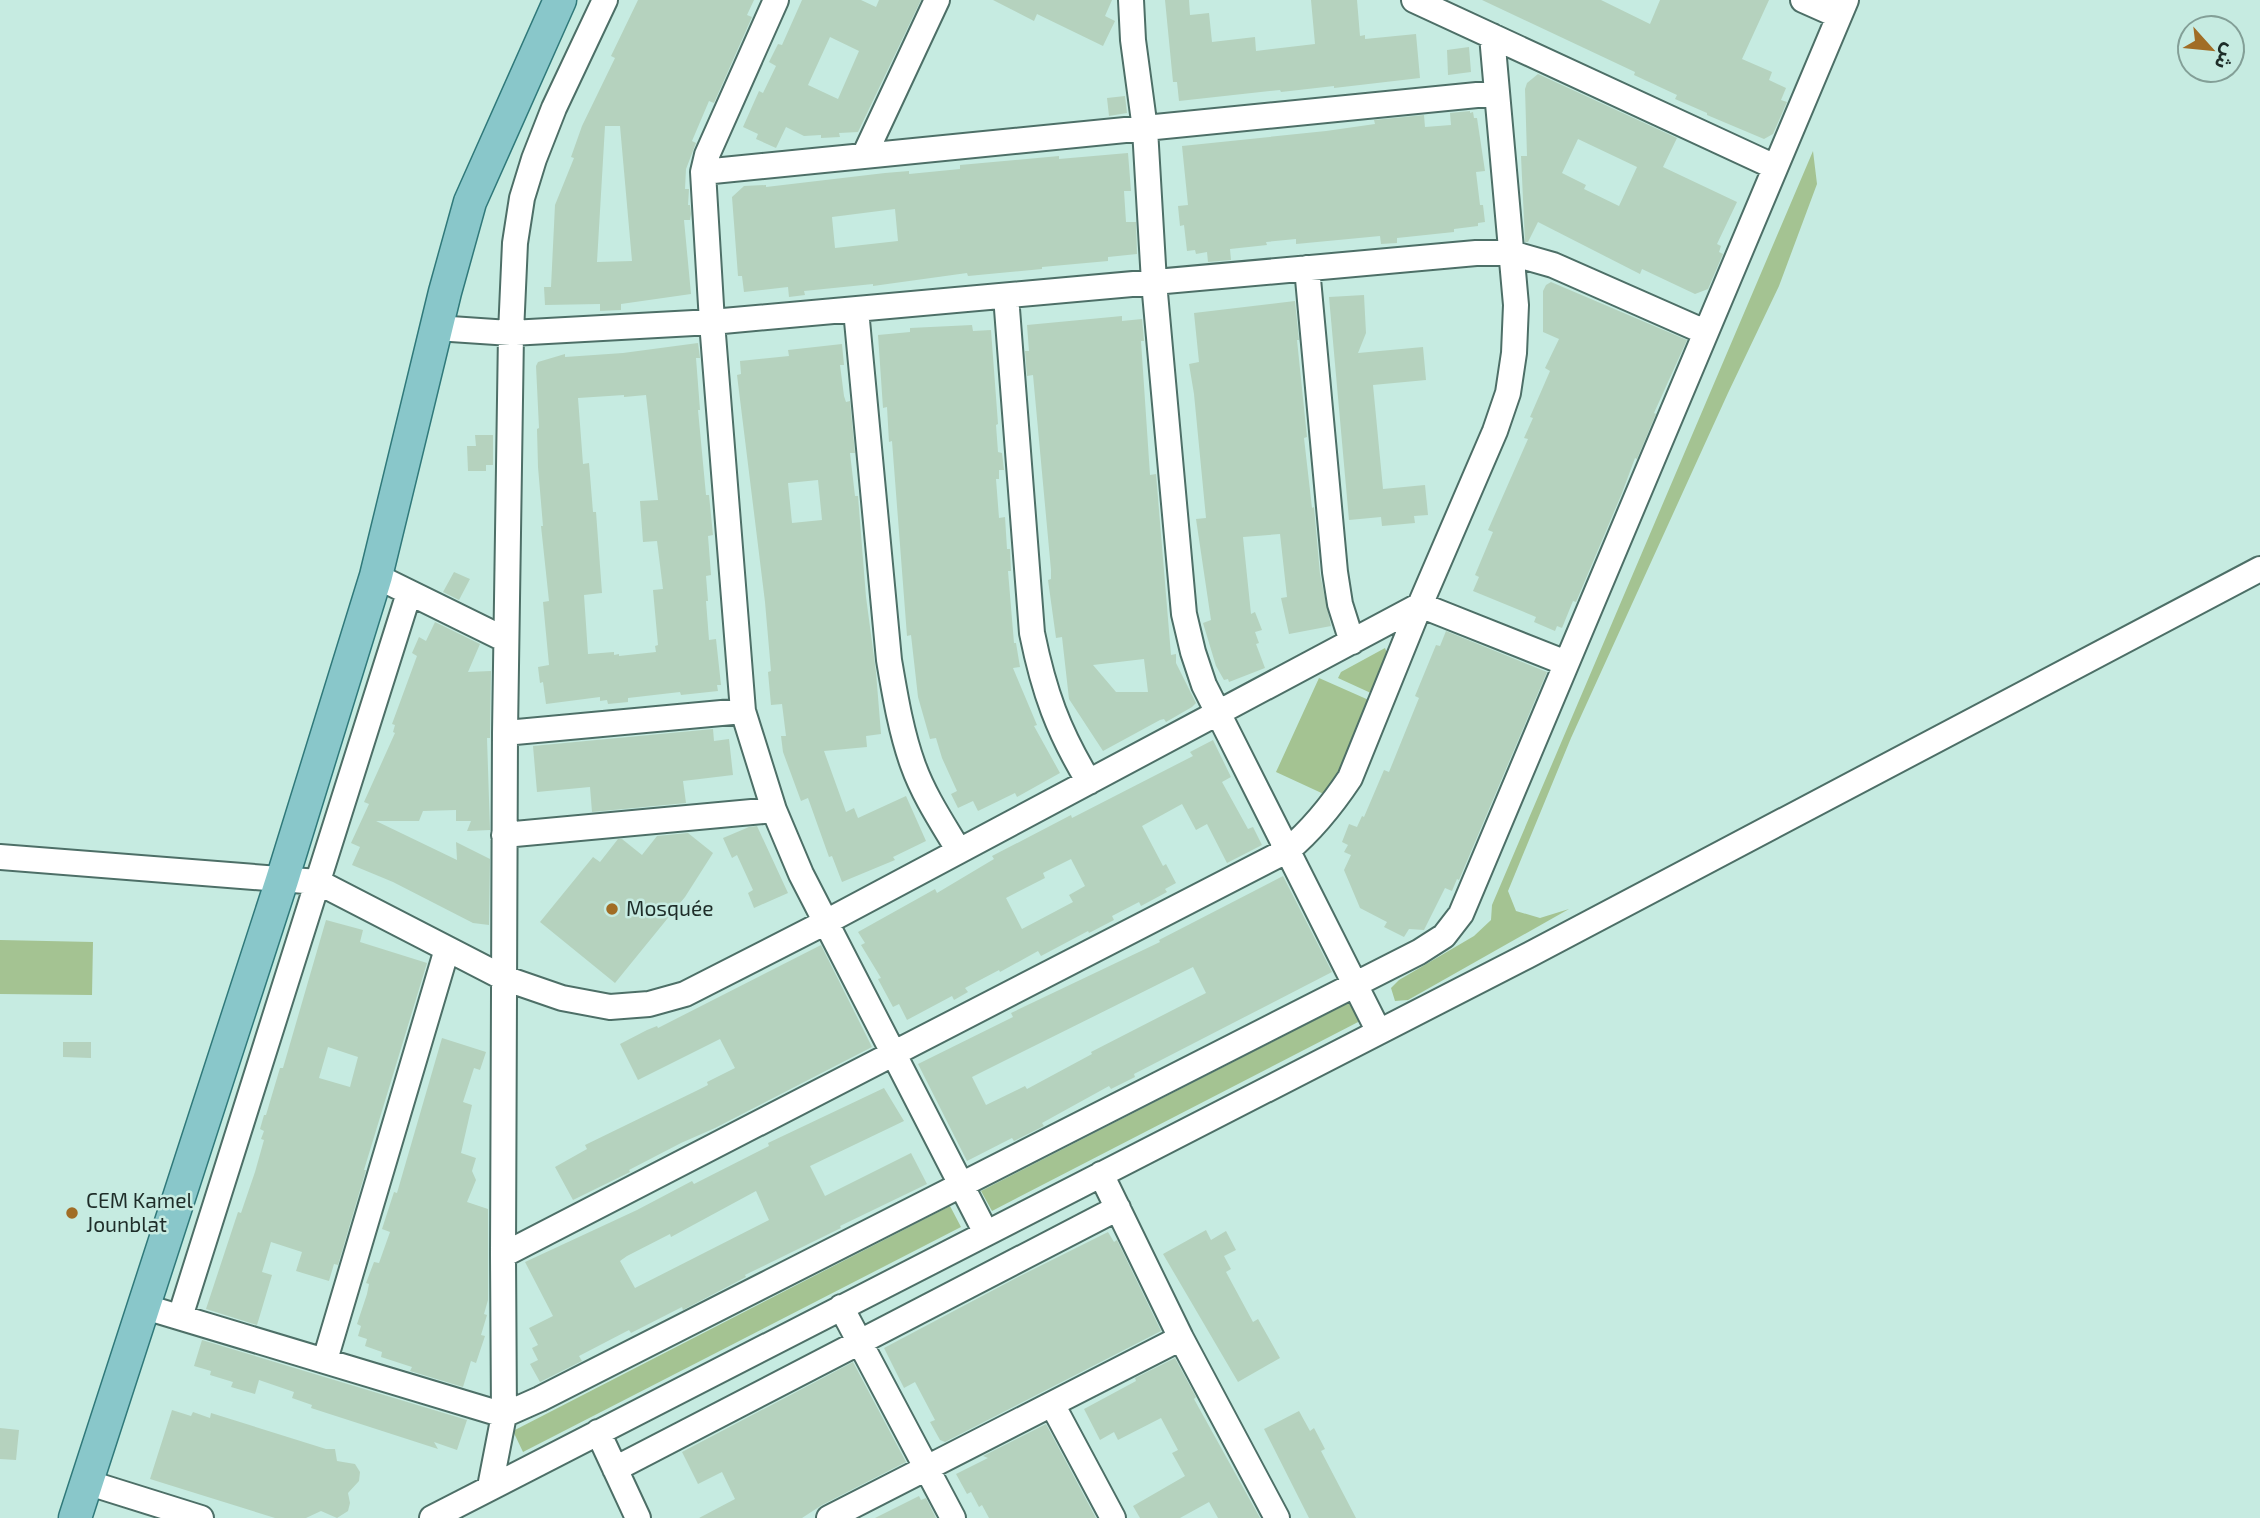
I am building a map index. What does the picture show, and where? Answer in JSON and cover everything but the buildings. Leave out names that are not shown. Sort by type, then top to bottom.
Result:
[{"type":"main road","points":[[75,1518],[282,880],[376,576],[436,328],[470,202],[560,0]]},
{"type":"street","points":[[490,1487],[504,1415],[504,835],[511,333],[515,243],[522,198],[534,159],[554,108],[605,0]]},
{"type":"street","points":[[776,0],[707,155],[703,172],[712,322],[743,711],[774,810],[801,874],[986,1233]]},
{"type":"street","points":[[864,156],[937,0]]},
{"type":"street","points":[[1131,0],[1133,40],[1145,130],[1154,282],[1184,614],[1200,674],[1378,1032]]},
{"type":"street","points":[[1414,0],[1775,167]]},
{"type":"street","points":[[142,1306],[504,1415],[1419,952],[1444,936],[1461,914],[1842,8],[1803,0]]},
{"type":"street","points":[[503,1255],[1288,850],[1310,831],[1334,802],[1349,778],[1495,431],[1508,393],[1514,353],[1516,306],[1492,36]]},
{"type":"street","points":[[703,172],[1497,93]]},
{"type":"street","points":[[436,328],[511,333],[712,322],[1475,253],[1511,253],[1553,265],[1705,332]]},
{"type":"street","points":[[1307,268],[1335,572],[1340,604],[1352,642]]},
{"type":"street","points":[[1006,296],[1032,633],[1040,676],[1052,712],[1067,746],[1089,782]]},
{"type":"street","points":[[856,310],[889,660],[898,710],[913,765],[932,805],[959,851]]},
{"type":"street","points":[[432,1518],[1378,1032],[2260,569]]},
{"type":"street","points":[[376,576],[506,640]]},
{"type":"street","points":[[180,1317],[410,593]]},
{"type":"street","points":[[0,857],[318,882],[504,978],[562,998],[610,1007],[649,1004],[685,994],[826,922],[1420,605]]},
{"type":"street","points":[[1420,605],[1566,663]]},
{"type":"street","points":[[505,733],[743,711]]},
{"type":"street","points":[[504,835],[774,810]]},
{"type":"street","points":[[325,1360],[447,948]]},
{"type":"street","points":[[1101,1174],[1181,1338],[1277,1518]]},
{"type":"street","points":[[615,1468],[1118,1208]]},
{"type":"street","points":[[841,1307],[953,1518]]},
{"type":"street","points":[[829,1518],[1181,1338]]},
{"type":"street","points":[[1052,1404],[1113,1518]]},
{"type":"street","points":[[598,1432],[638,1518]]},
{"type":"street","points":[[86,1482],[149,1510],[201,1518]]},
{"type":"green space","points":[[1813,151],[1817,184],[1779,286],[1571,738],[1508,891],[1516,911],[1540,918],[1569,909],[1408,1000],[1395,1001],[1391,988],[1399,980],[1474,936],[1491,920],[1492,905]]},
{"type":"green space","points":[[1385,648],[1389,658],[1373,694],[1338,678],[1341,672]]},
{"type":"green space","points":[[1319,678],[1371,701],[1328,796],[1276,772]]},
{"type":"green space","points":[[0,940],[93,942],[92,995],[0,994]]},
{"type":"green space","points":[[1352,1001],[1362,1020],[992,1211],[981,1191]]},
{"type":"green space","points":[[950,1206],[961,1227],[523,1452],[513,1431]]},
{"type":"place","name":"Mosquée","points":[[612,909]]},
{"type":"place","name":"CEM Kamel Jounblat","points":[[72,1213]]}]
